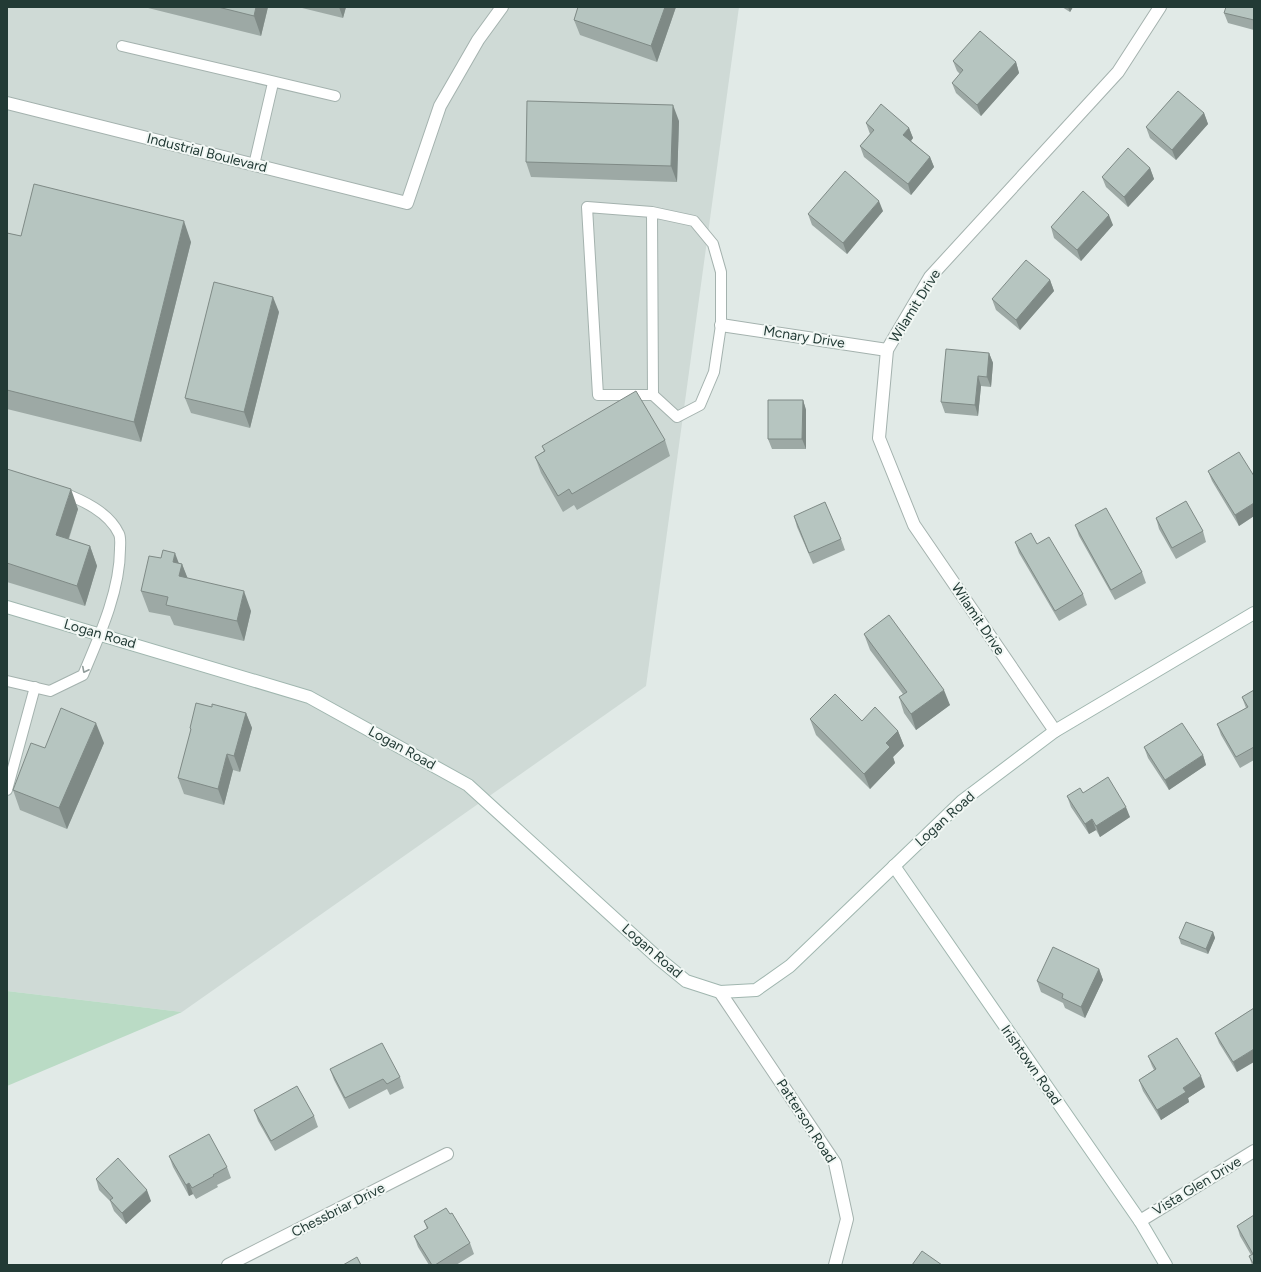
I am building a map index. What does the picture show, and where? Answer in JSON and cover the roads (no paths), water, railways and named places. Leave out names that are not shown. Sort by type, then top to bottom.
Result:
[{"type":"street","name":"Industrial Boulevard","points":[[7,103],[407,203],[440,106],[478,40],[502,7]]},
{"type":"street","name":"Wilamit Drive","points":[[1055,731],[914,525],[879,438],[887,350],[930,277],[1118,72],[1160,7]]},
{"type":"street","name":"Mcnary Drive","points":[[721,325],[887,350]]},
{"type":"street","name":"Logan Road","points":[[7,607],[309,697],[468,785],[658,958],[686,981],[720,992],[756,990],[790,966],[962,801],[1055,731],[1254,613]]},
{"type":"street","name":"Irishtown Road","points":[[894,866],[1140,1221],[1166,1265]]},
{"type":"street","name":"Patterson Road","points":[[720,992],[835,1163],[848,1219],[835,1265]]},
{"type":"street","name":"Vista Glen Drive","points":[[1140,1221],[1254,1151]]},
{"type":"street","name":"Chessbriar Drive","points":[[228,1265],[447,1154]]},
{"type":"lane","points":[[122,46],[273,83],[335,96]]},
{"type":"lane","points":[[254,165],[273,83]]},
{"type":"lane","points":[[588,207],[652,212],[694,221],[713,244],[721,272],[721,325],[714,372],[700,405],[677,417],[653,395],[598,395],[588,207]]},
{"type":"lane","points":[[652,212],[653,395]]},
{"type":"lane","points":[[7,681],[50,691],[82,675],[100,634],[120,567],[120,535],[108,518],[76,498],[50,489]]},
{"type":"lane","points":[[7,790],[35,687]]}]
